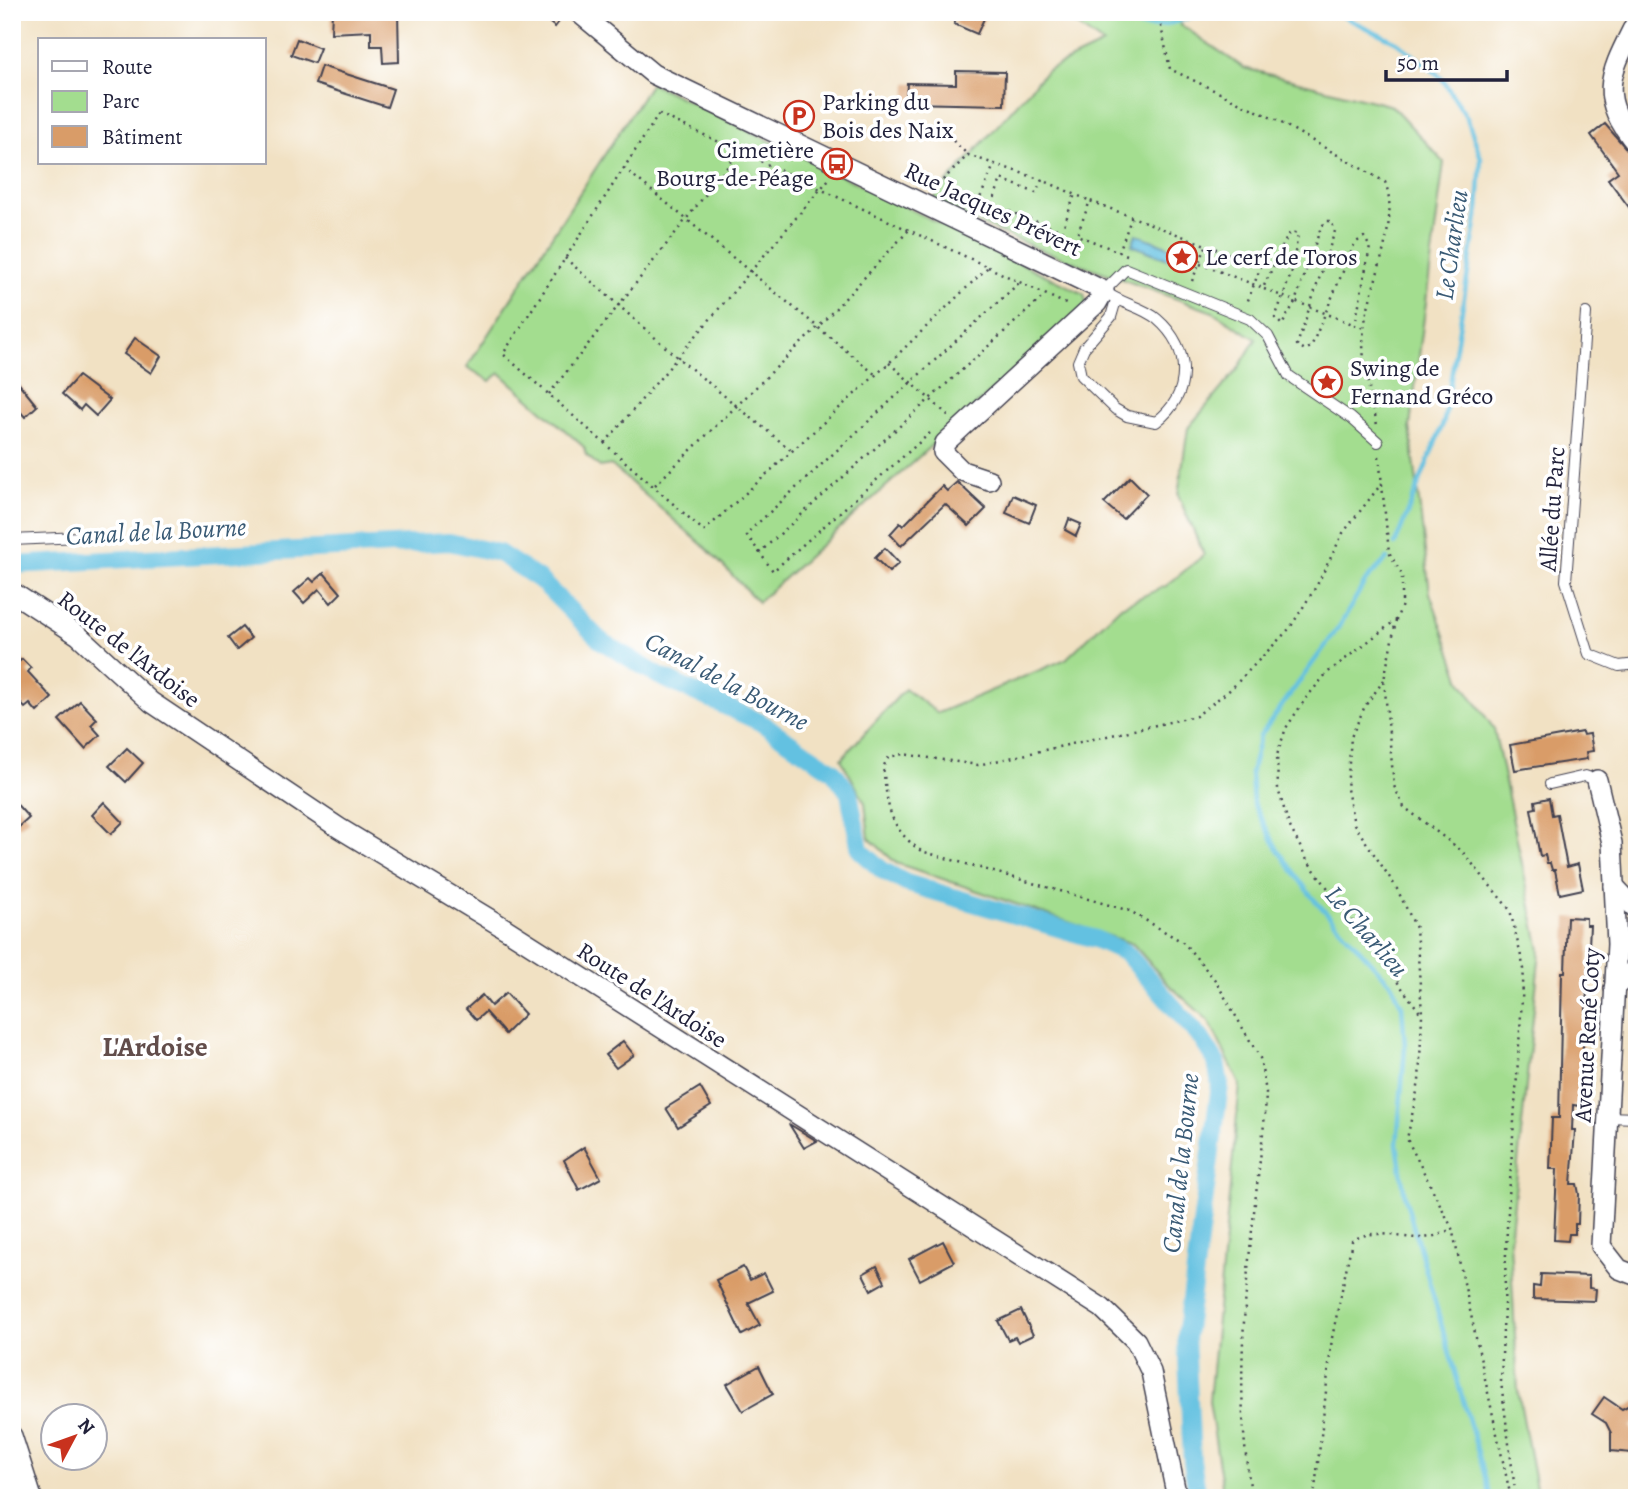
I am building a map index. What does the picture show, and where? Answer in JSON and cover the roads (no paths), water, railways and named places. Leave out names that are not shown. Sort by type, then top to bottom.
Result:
[{"type":"street","name":"Rue Jacques Prévert","points":[[578,12],[653,75],[1110,295]]},
{"type":"street","points":[[1637,20],[1614,65],[1609,85],[1618,122],[1637,145]]},
{"type":"street","points":[[989,480],[962,471],[943,452],[945,443],[1097,303],[1110,295]]},
{"type":"street","name":"Route de l'Ardoise","points":[[12,592],[78,635],[151,702],[339,828],[506,929],[1102,1308],[1136,1341],[1151,1372],[1177,1498]]},
{"type":"street","name":"Avenue René Coty","points":[[1597,780],[1612,844],[1616,944],[1601,1246],[1619,1269],[1637,1276]]},
{"type":"street","points":[[1614,886],[1637,910]]},
{"type":"street","points":[[1614,988],[1637,967]]},
{"type":"street","points":[[12,1436],[32,1498]]},
{"type":"lane","points":[[1110,295],[1156,318],[1174,339],[1184,360],[1178,399],[1156,422],[1127,416],[1115,409],[1081,376],[1079,362],[1084,348],[1111,317],[1110,295],[1126,269],[1250,319],[1268,336],[1289,376],[1350,418],[1378,442]]},
{"type":"lane","name":"Allée du Parc","points":[[1586,313],[1566,581],[1589,654],[1619,666],[1637,664]]},
{"type":"lane","points":[[12,540],[80,537]]},
{"type":"lane","points":[[1550,784],[1585,776],[1597,780]]},
{"type":"lane","points":[[1607,1117],[1637,1118]]},
{"type":"water","points":[[1136,234],[1180,251],[1175,262],[1132,245]]},
{"type":"waterway","name":"Le Charlieu","points":[[1108,12],[1119,20],[1143,26],[1167,24],[1204,12]]},
{"type":"waterway","name":"Le Charlieu","points":[[1333,12],[1397,42],[1441,77],[1467,118],[1481,158],[1478,211],[1444,421],[1395,544]]},
{"type":"waterway","name":"Canal de la Bourne","points":[[12,565],[449,542],[499,553],[540,580],[600,640],[659,676],[760,722],[833,771],[849,793],[860,850],[882,870],[906,883],[1095,939],[1126,953],[1201,1038],[1216,1062],[1220,1085],[1186,1337],[1192,1461],[1198,1498]]},
{"type":"waterway","name":"Le Charlieu","points":[[1387,559],[1366,580],[1339,627],[1260,736],[1251,773],[1253,803],[1278,850],[1312,897],[1392,985],[1402,1006],[1405,1047],[1397,1144],[1405,1197],[1491,1498]]},
{"type":"place","name":"Parking du Bois des Naix","points":[[799,116]]},
{"type":"place","name":"Cimetière Bourg-de-Péage","points":[[837,164]]},
{"type":"place","name":"Le cerf de Toros","points":[[1182,257]]},
{"type":"place","name":"Swing de Fernand Gréco","points":[[1327,382]]},
{"type":"district","name":"L'Ardoise","points":[[155,1046]]}]
